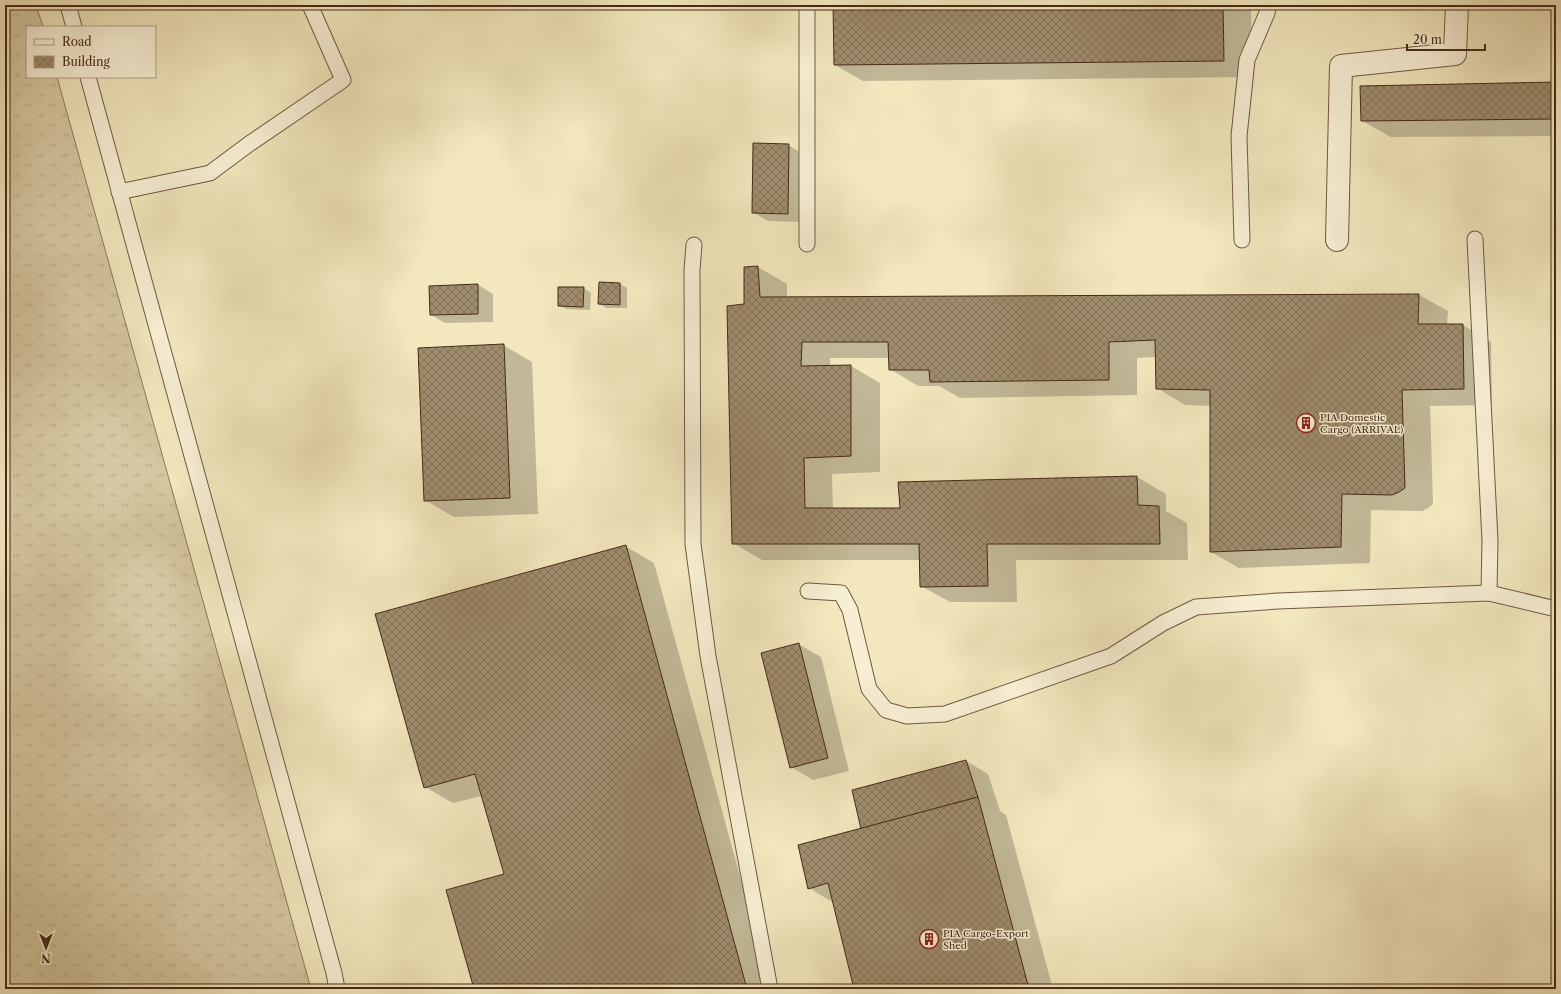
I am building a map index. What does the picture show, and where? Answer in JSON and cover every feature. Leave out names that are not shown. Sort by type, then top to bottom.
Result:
[{"type":"street","points":[[1337,240],[1341,66],[1455,54],[1457,5]]},
{"type":"lane","points":[[68,5],[74,26]]},
{"type":"lane","points":[[119,192],[210,173],[249,144],[343,80],[310,5]]},
{"type":"lane","points":[[807,5],[807,244]]},
{"type":"lane","points":[[1242,240],[1239,136],[1247,60],[1267,13],[1268,5]]},
{"type":"lane","points":[[88,78],[334,973],[337,989]]},
{"type":"lane","points":[[1475,239],[1490,540],[1489,594]]},
{"type":"lane","points":[[694,245],[692,270],[692,544],[708,656],[770,989]]},
{"type":"lane","points":[[808,591],[841,593],[850,610],[870,688],[886,710],[907,716],[945,714],[1111,656],[1163,623],[1196,607],[1278,601],[1489,594],[1556,609]]},
{"type":"green space","points":[[5,5],[36,5],[43,26],[26,26],[26,78],[57,78],[311,989],[5,989]]},
{"type":"building","points":[[833,5],[1223,5],[1224,61],[834,65]]},
{"type":"building","points":[[1556,82],[1556,119],[1361,121],[1360,86]]},
{"type":"building","points":[[753,143],[789,144],[788,214],[752,213]]},
{"type":"building","name":"PIA Domestic Cargo (ARRIVAL)","points":[[758,266],[760,297],[1419,294],[1418,324],[1463,324],[1464,389],[1402,390],[1405,488],[1392,495],[1342,494],[1341,547],[1210,552],[1210,390],[1156,389],[1155,340],[1109,342],[1109,380],[930,382],[929,370],[889,370],[888,342],[802,342],[801,366],[851,365],[851,456],[804,458],[805,508],[900,508],[898,482],[1137,476],[1138,505],[1159,506],[1160,544],[987,544],[988,586],[920,587],[919,544],[732,544],[727,306],[744,304],[744,267]]},
{"type":"building","points":[[599,282],[620,283],[620,305],[598,304]]},
{"type":"building","points":[[478,284],[478,314],[430,315],[429,286]]},
{"type":"building","points":[[558,287],[584,287],[583,307],[558,306]]},
{"type":"building","points":[[504,344],[510,498],[424,501],[418,348]]},
{"type":"building","points":[[626,545],[747,989],[474,989],[446,890],[504,874],[475,774],[424,788],[375,614]]},
{"type":"building","points":[[799,643],[828,758],[790,768],[761,653]]},
{"type":"building","points":[[966,760],[978,797],[861,829],[852,790]]},
{"type":"building","name":"PIA Cargo-Export Shed","points":[[978,797],[1029,989],[854,989],[828,883],[808,889],[798,845]]},
{"type":"place","name":"PIA Domestic Cargo (ARRIVAL)","points":[[1306,423]]},
{"type":"place","name":"PIA Cargo-Export Shed","points":[[929,939]]}]
